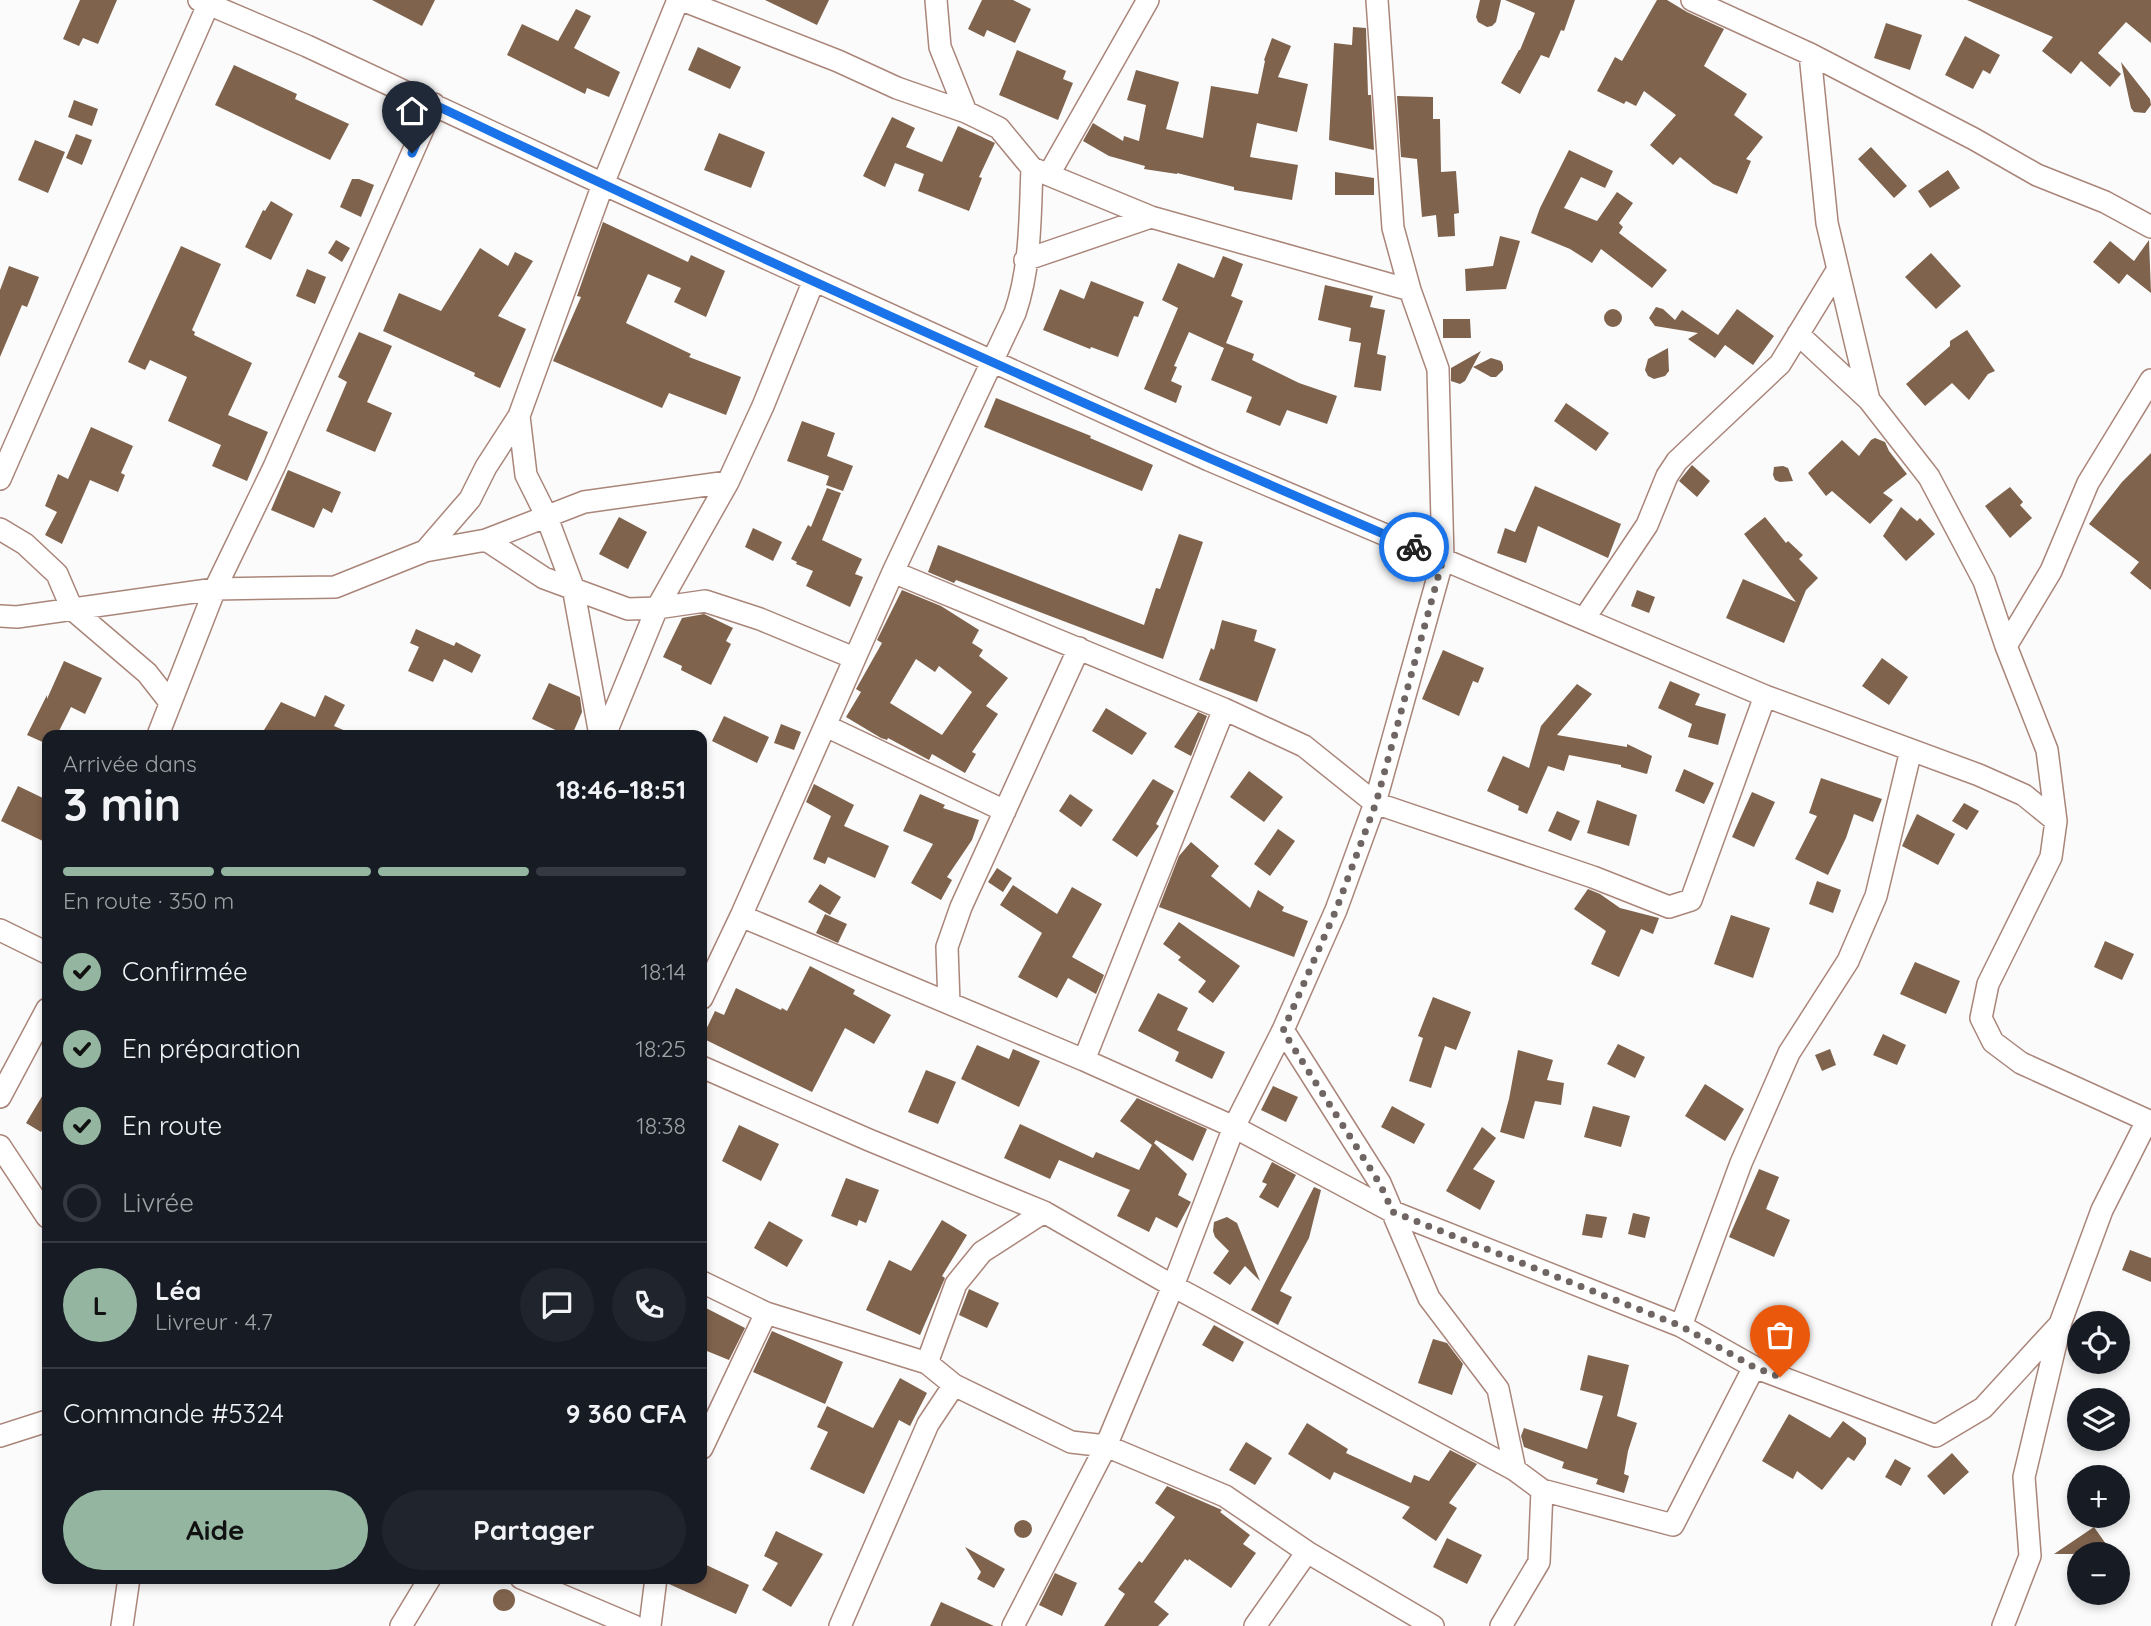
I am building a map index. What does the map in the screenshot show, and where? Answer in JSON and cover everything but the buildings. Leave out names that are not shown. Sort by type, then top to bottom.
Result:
[{"type":"street","points":[[425,551],[470,499],[485,467],[519,416],[603,184],[680,0],[838,61],[897,88],[966,112],[999,128],[1040,171],[1151,217],[1410,290]]},
{"type":"street","points":[[936,0],[940,47],[966,112]]},
{"type":"street","points":[[707,987],[827,726],[892,572],[993,361],[1023,291],[1025,260],[1040,171],[1148,0]]},
{"type":"street","points":[[1013,1626],[1106,1446],[1173,1286],[1234,1127],[1283,1031],[1336,910],[1376,803],[1443,559],[1438,369],[1410,290],[1393,228],[1377,0]]},
{"type":"street","points":[[1692,0],[1810,54],[1974,139],[2037,175],[2105,202],[2151,227]]},
{"type":"street","points":[[0,479],[204,2],[307,46],[1209,460],[1765,696],[2024,795],[2056,821]]},
{"type":"street","points":[[1810,54],[1827,223],[1869,400]]},
{"type":"street","points":[[160,730],[215,589],[274,467],[433,104]]},
{"type":"street","points":[[1025,260],[1151,217]]},
{"type":"street","points":[[1584,619],[1647,524],[1663,484],[1676,461],[1780,364],[1838,269]]},
{"type":"street","points":[[604,730],[657,608],[728,482],[763,406],[814,280]]},
{"type":"street","points":[[1798,334],[1869,400],[1929,477],[1984,581],[2047,750],[2056,821],[2051,857],[1988,984],[1981,1017],[1993,1042],[2021,1063],[2149,1122],[2102,1210],[2060,1324],[2024,1477],[2030,1556],[2003,1626]]},
{"type":"street","points":[[2006,646],[2051,571],[2088,483],[2151,380]]},
{"type":"street","points":[[519,416],[526,475],[546,514],[573,587],[601,730]]},
{"type":"street","points":[[0,616],[17,617],[215,589],[335,587],[425,551],[486,540],[546,514],[583,502],[728,482]]},
{"type":"street","points":[[0,529],[25,544],[57,574],[72,609],[148,673],[169,701]]},
{"type":"street","points":[[486,540],[544,578],[628,608],[657,608],[705,601],[760,619],[854,658]]},
{"type":"street","points":[[892,572],[1224,709],[1304,746],[1376,803],[1593,877],[1669,907],[1691,900],[1765,696]]},
{"type":"street","points":[[949,1003],[947,947],[961,907],[1079,648]]},
{"type":"street","points":[[1084,1060],[1224,709]]},
{"type":"street","points":[[827,726],[1005,811]]},
{"type":"street","points":[[1681,1326],[1741,1163],[1789,1053],[1848,961],[1876,897],[1912,750]]},
{"type":"street","points":[[741,916],[1084,1060],[1234,1127],[1393,1212],[1681,1326],[1754,1367],[1936,1436],[1983,1408],[2060,1324]]},
{"type":"street","points":[[0,930],[42,951]]},
{"type":"street","points":[[0,1097],[42,1018]]},
{"type":"street","points":[[1283,1031],[1380,1184],[1429,1298],[1499,1389],[1515,1470]]},
{"type":"street","points":[[707,1068],[869,1140],[1044,1212],[1173,1286],[1515,1470],[1542,1490],[1673,1525],[1754,1367]]},
{"type":"street","points":[[0,1146],[42,1209]]},
{"type":"street","points":[[927,1363],[956,1284],[982,1252],[1044,1212]]},
{"type":"street","points":[[707,1284],[766,1313],[927,1363],[954,1385],[1071,1442],[1106,1446],[1224,1496],[1307,1552],[1433,1626]]},
{"type":"street","points":[[707,1437],[766,1313]]},
{"type":"street","points":[[839,1626],[928,1424],[954,1385]]},
{"type":"street","points":[[0,1436],[42,1423]]},
{"type":"street","points":[[1501,1626],[1539,1562],[1542,1490]]},
{"type":"street","points":[[1255,1626],[1307,1552]]},
{"type":"street","points":[[122,1626],[128,1584]]},
{"type":"street","points":[[401,1626],[426,1584]]},
{"type":"street","points":[[535,1584],[634,1626]]},
{"type":"street","points":[[650,1626],[655,1584]]},
{"type":"way so far","points":[[1414,547],[1443,559],[1376,803],[1336,910],[1283,1031],[1380,1184],[1393,1212],[1681,1326],[1754,1367],[1780,1377]]},
{"type":"route","points":[[412,153],[433,104],[1209,460],[1414,547]]}]
